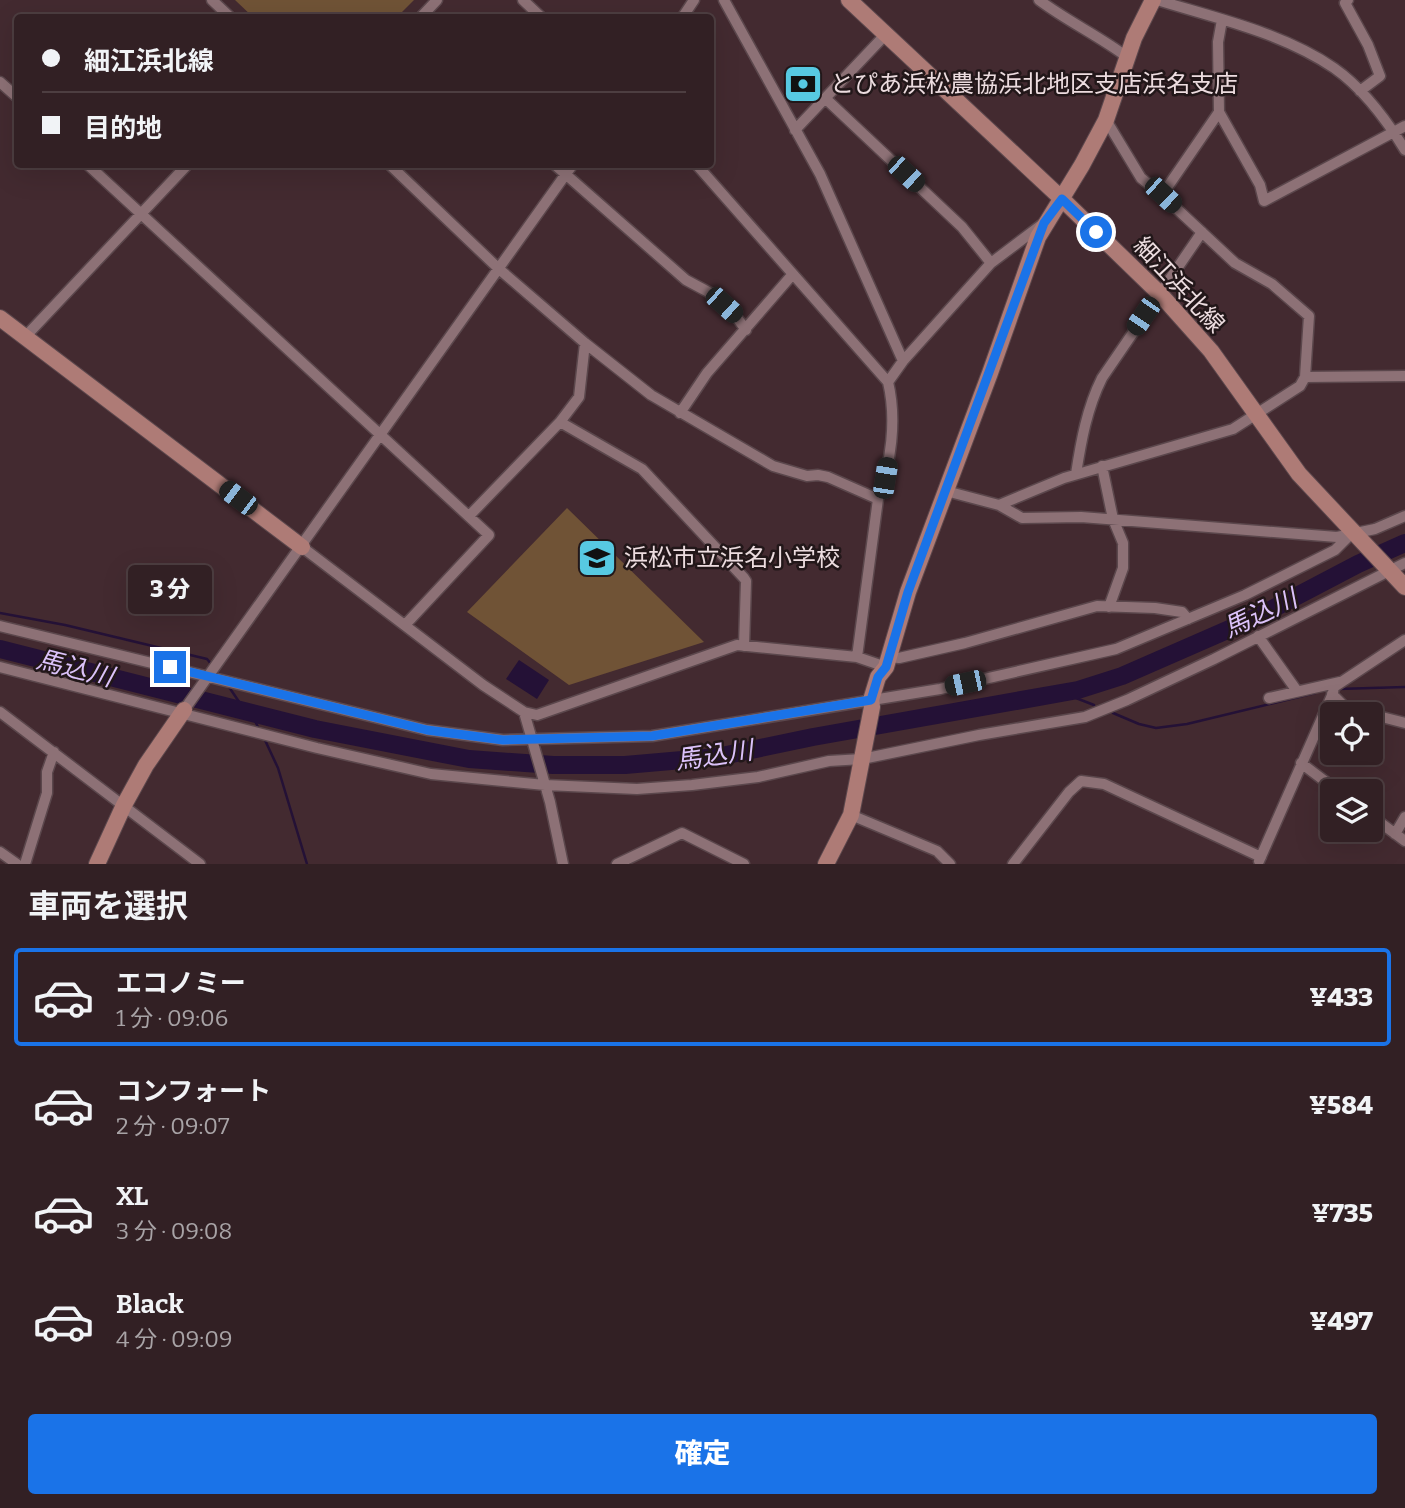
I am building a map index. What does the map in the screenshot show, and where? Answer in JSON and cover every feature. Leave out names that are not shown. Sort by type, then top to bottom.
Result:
[{"type":"street","points":[[212,0],[227,14]]},
{"type":"street","points":[[424,14],[437,0]]},
{"type":"street","points":[[523,0],[538,14]]},
{"type":"street","points":[[724,0],[820,174],[903,361]]},
{"type":"street","name":"細江浜北線","points":[[849,0],[1161,295],[1211,351],[1299,474],[1356,535],[1394,567]]},
{"type":"street","points":[[1039,0],[1063,18],[1100,37],[1127,57]]},
{"type":"street","points":[[888,382],[903,361],[991,263],[1044,223],[1062,199],[1106,120],[1127,57],[1155,0],[1222,20],[1303,51],[1335,68],[1379,110],[1405,150]]},
{"type":"street","points":[[1348,0],[1345,3],[1368,45],[1380,76],[1360,91]]},
{"type":"street","points":[[1222,20],[1218,42],[1219,112],[1260,185],[1264,201],[1405,126]]},
{"type":"street","points":[[795,130],[886,34]]},
{"type":"street","points":[[0,82],[14,95]]},
{"type":"street","points":[[825,99],[962,227],[991,263]]},
{"type":"street","points":[[1163,195],[1219,112]]},
{"type":"street","points":[[999,505],[1076,474],[1233,429],[1300,386],[1305,377],[1309,316],[1272,284],[1235,263],[1163,195],[1141,178],[1106,120]]},
{"type":"street","points":[[91,168],[489,535],[405,625]]},
{"type":"street","points":[[25,337],[184,168]]},
{"type":"street","points":[[393,168],[499,269],[651,395],[773,466],[807,476],[828,477],[878,499]]},
{"type":"street","points":[[558,168],[686,280],[714,296],[735,315],[746,330]]},
{"type":"street","points":[[97,864],[124,805],[153,753],[570,168]]},
{"type":"street","points":[[699,168],[888,382],[891,392],[892,438],[885,478],[878,499],[857,657]]},
{"type":"street","points":[[826,864],[851,815],[878,677],[887,662],[908,592],[1044,223]]},
{"type":"street","points":[[1076,474],[1081,438],[1096,389],[1202,232]]},
{"type":"street","points":[[680,413],[707,373],[792,275]]},
{"type":"street","points":[[0,318],[483,685],[524,712],[537,715],[737,645],[887,662],[1097,606],[1156,608],[1182,612],[1188,619]]},
{"type":"street","points":[[469,516],[559,422],[579,397],[585,343]]},
{"type":"street","points":[[1305,377],[1405,376]]},
{"type":"street","points":[[559,422],[642,469],[744,578],[744,646]]},
{"type":"street","points":[[1102,466],[1113,519],[1123,543],[1123,568],[1109,607]]},
{"type":"street","points":[[946,491],[999,505],[1022,518],[1081,517],[1337,537],[1356,535],[1405,516]]},
{"type":"street","points":[[0,626],[427,730],[503,740],[652,736],[871,703],[1116,649],[1245,595],[1335,550],[1356,535]]},
{"type":"street","points":[[0,667],[183,711],[317,748],[431,774],[545,785],[637,789],[758,776],[829,761],[1085,717],[1127,700],[1394,567],[1405,587]]},
{"type":"street","points":[[1258,636],[1297,691]]},
{"type":"street","points":[[1269,698],[1297,691],[1336,688],[1405,640]]},
{"type":"street","points":[[1336,688],[1339,702]]},
{"type":"street","points":[[1013,864],[1069,792],[1081,781],[1104,784],[1259,861],[1336,688]]},
{"type":"street","points":[[524,712],[545,785],[563,864]]},
{"type":"street","points":[[0,728],[4,715],[200,864]]},
{"type":"street","points":[[1383,717],[1405,723]]},
{"type":"street","points":[[25,864],[47,793],[47,772],[54,752]]},
{"type":"street","points":[[1301,763],[1322,779]]},
{"type":"street","points":[[851,815],[937,851],[950,864]]},
{"type":"street","points":[[1383,825],[1400,838],[1405,817]]},
{"type":"street","points":[[617,864],[682,833],[744,864]]},
{"type":"street","points":[[0,852],[17,864]]},
{"type":"shaded area","points":[[235,0],[414,0],[400,14],[250,14]]},
{"type":"shaded area","points":[[567,508],[704,642],[569,685],[467,612]]},
{"type":"shaded area","points":[[519,660],[549,680],[537,699],[506,679]]},
{"type":"waterway","name":"馬込川","points":[[0,649],[315,729],[469,759],[553,765],[625,765],[717,757],[813,737],[1078,690],[1122,676],[1257,617],[1358,564],[1405,543]]},
{"type":"waterway","points":[[0,613],[65,625],[207,659],[212,665]]},
{"type":"waterway","name":"馬込川","points":[[229,687],[259,729]]},
{"type":"waterway","points":[[1338,689],[1405,687]]},
{"type":"waterway","points":[[1063,693],[1094,705]]},
{"type":"waterway","points":[[1113,713],[1156,728],[1187,724],[1315,693]]},
{"type":"waterway","points":[[264,738],[278,768],[307,864]]},
{"type":"place","name":"とぴあ浜松農協浜北地区支店浜名支店","points":[[803,84]]},
{"type":"place","name":"浜松市立浜名小学校","points":[[597,558]]},
{"type":"route","points":[[170,667],[388,722],[503,740],[652,736],[871,700],[878,677],[886,667],[908,592],[1044,223],[1062,199],[1096,232]]}]
